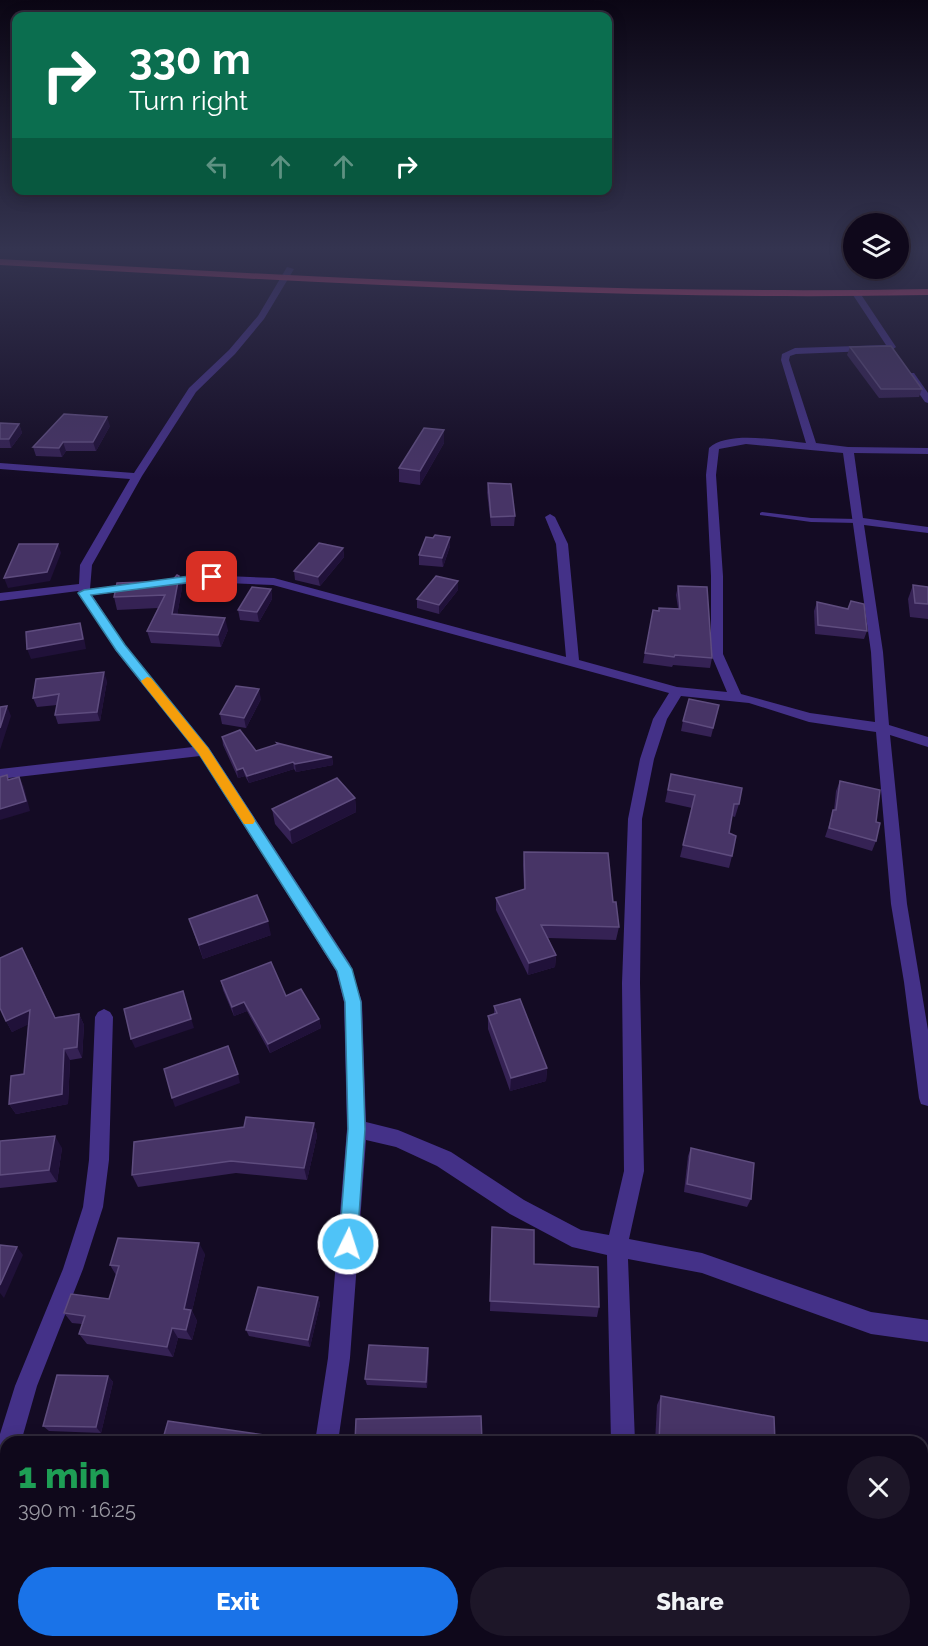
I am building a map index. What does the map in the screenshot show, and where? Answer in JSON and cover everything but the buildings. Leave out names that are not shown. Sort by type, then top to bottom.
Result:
[{"type":"street","points":[[254,326],[232,352],[192,390],[137,476],[86,565],[84,590],[120,648],[204,751],[344,969],[353,1002],[357,1129],[339,1358],[327,1436]]},
{"type":"street","points":[[878,326],[898,356]]},
{"type":"street","points":[[812,446],[788,371],[786,354],[808,350],[892,347]]},
{"type":"street","points":[[904,365],[928,400]]},
{"type":"street","points":[[736,697],[717,654],[717,576],[711,475],[714,448],[719,444],[739,442],[848,450],[928,451]]},
{"type":"street","points":[[848,450],[877,652],[878,693],[899,904],[913,982],[928,1098]]},
{"type":"street","points":[[0,466],[137,476]]},
{"type":"street","points":[[550,517],[562,544],[573,662]]},
{"type":"street","points":[[857,521],[928,530]]},
{"type":"street","points":[[0,597],[202,578],[244,577],[274,582],[676,691],[736,697],[767,703],[809,717],[883,728],[928,742]]},
{"type":"street","points":[[623,1436],[617,1247],[634,1171],[631,984],[635,819],[647,759],[660,719],[676,691]]},
{"type":"street","points":[[0,774],[204,751]]},
{"type":"street","points":[[11,1436],[26,1386],[73,1269],[93,1207],[99,1160],[104,1017]]},
{"type":"street","points":[[357,1129],[398,1138],[444,1159],[517,1207],[579,1240],[702,1263],[871,1323],[928,1331]]},
{"type":"lane","points":[[762,514],[812,520],[857,521]]},
{"type":"slow traffic","points":[[147,681],[204,751],[248,821]]},
{"type":"route","points":[[212,577],[163,581],[84,593],[120,648],[204,751],[344,969],[353,1002],[354,1093],[357,1129],[348,1244]]}]
